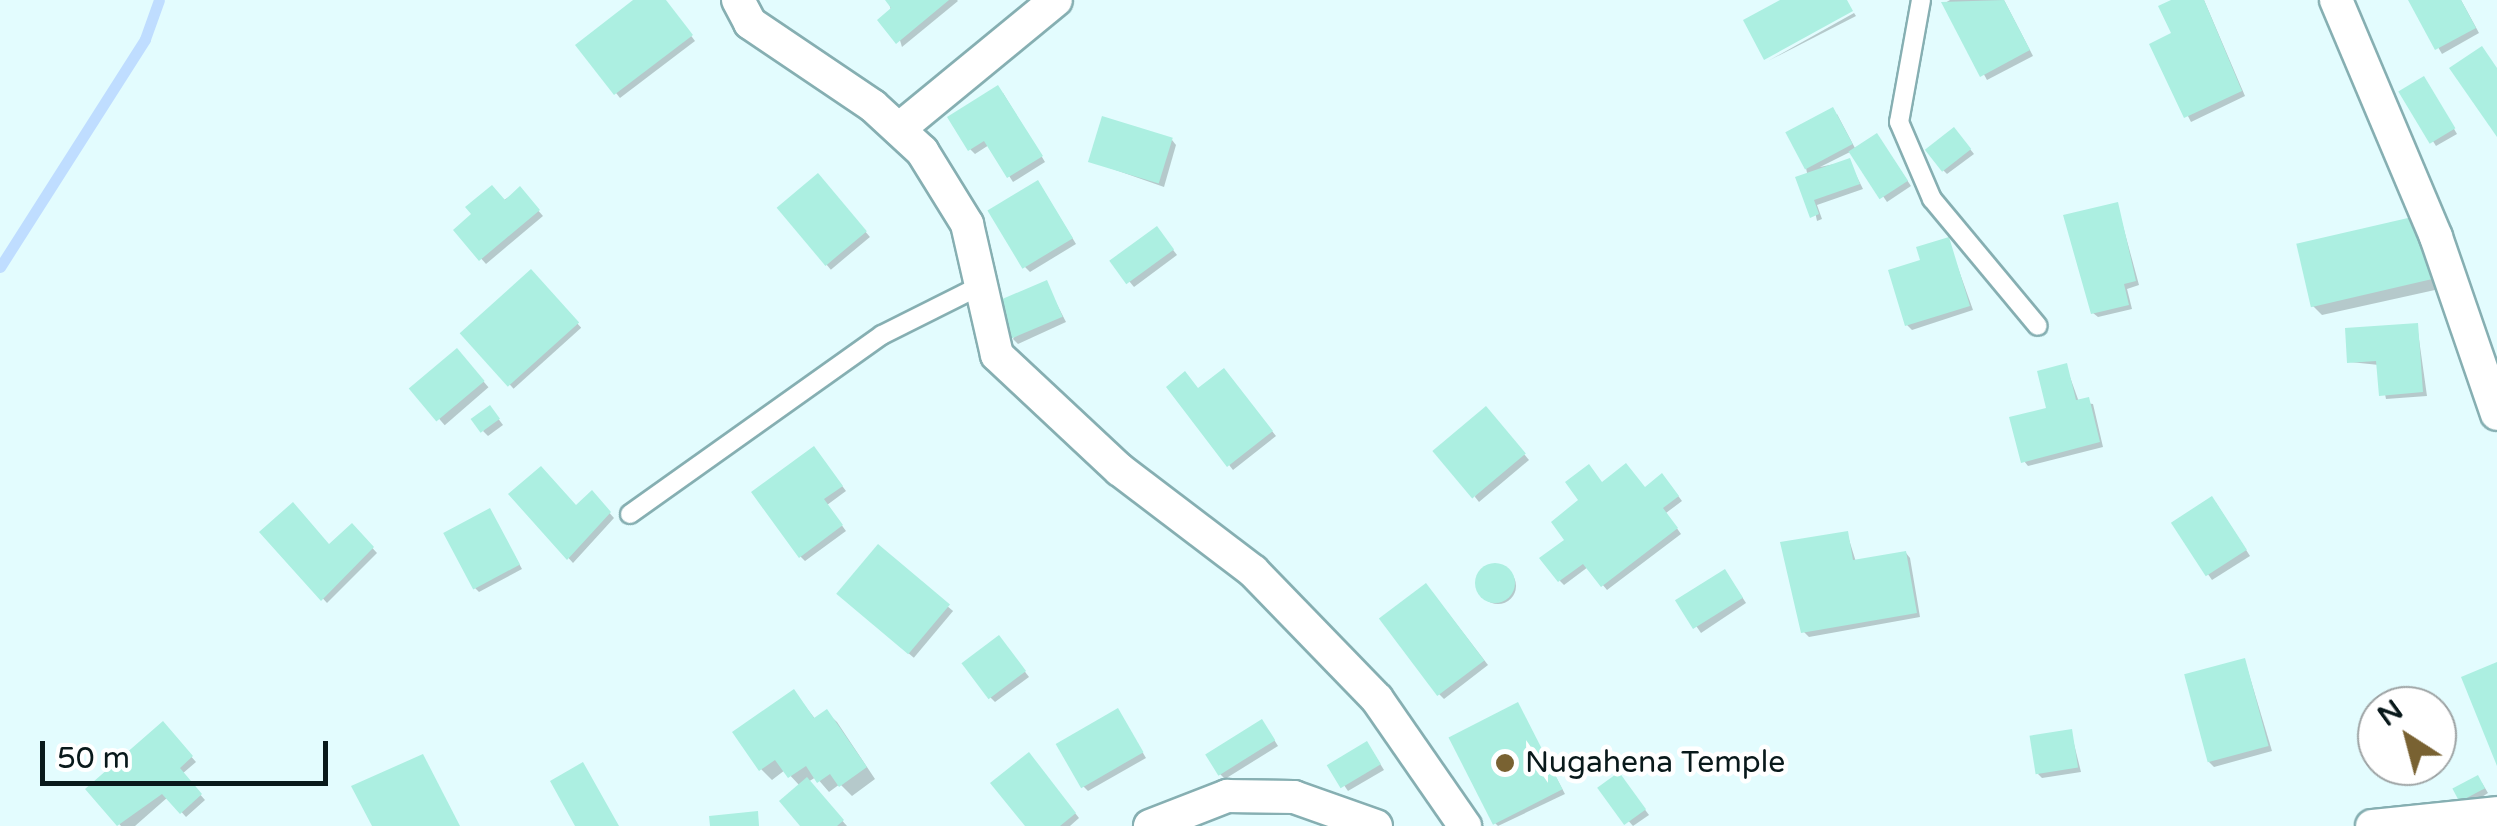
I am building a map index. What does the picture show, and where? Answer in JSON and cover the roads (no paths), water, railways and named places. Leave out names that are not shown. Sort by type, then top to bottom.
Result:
[{"type":"street","points":[[738,0],[750,23],[790,45],[922,151],[960,210],[982,285],[986,328],[997,355],[1120,470],[1253,571],[1377,699],[1465,826]]},
{"type":"street","points":[[898,129],[1056,0]]},
{"type":"street","points":[[2336,0],[2436,237],[2497,414]]},
{"type":"street","points":[[1150,826],[1227,796],[1294,797],[1376,826]]},
{"type":"street","points":[[2372,826],[2497,813]]},
{"type":"lane","points":[[1921,0],[1900,122],[1932,198],[2038,326]]},
{"type":"lane","points":[[630,514],[882,335],[982,285]]},
{"type":"waterway","points":[[0,267],[145,39],[159,0]]},
{"type":"place","name":"Nugahena Temple","points":[[1505,763]]}]
